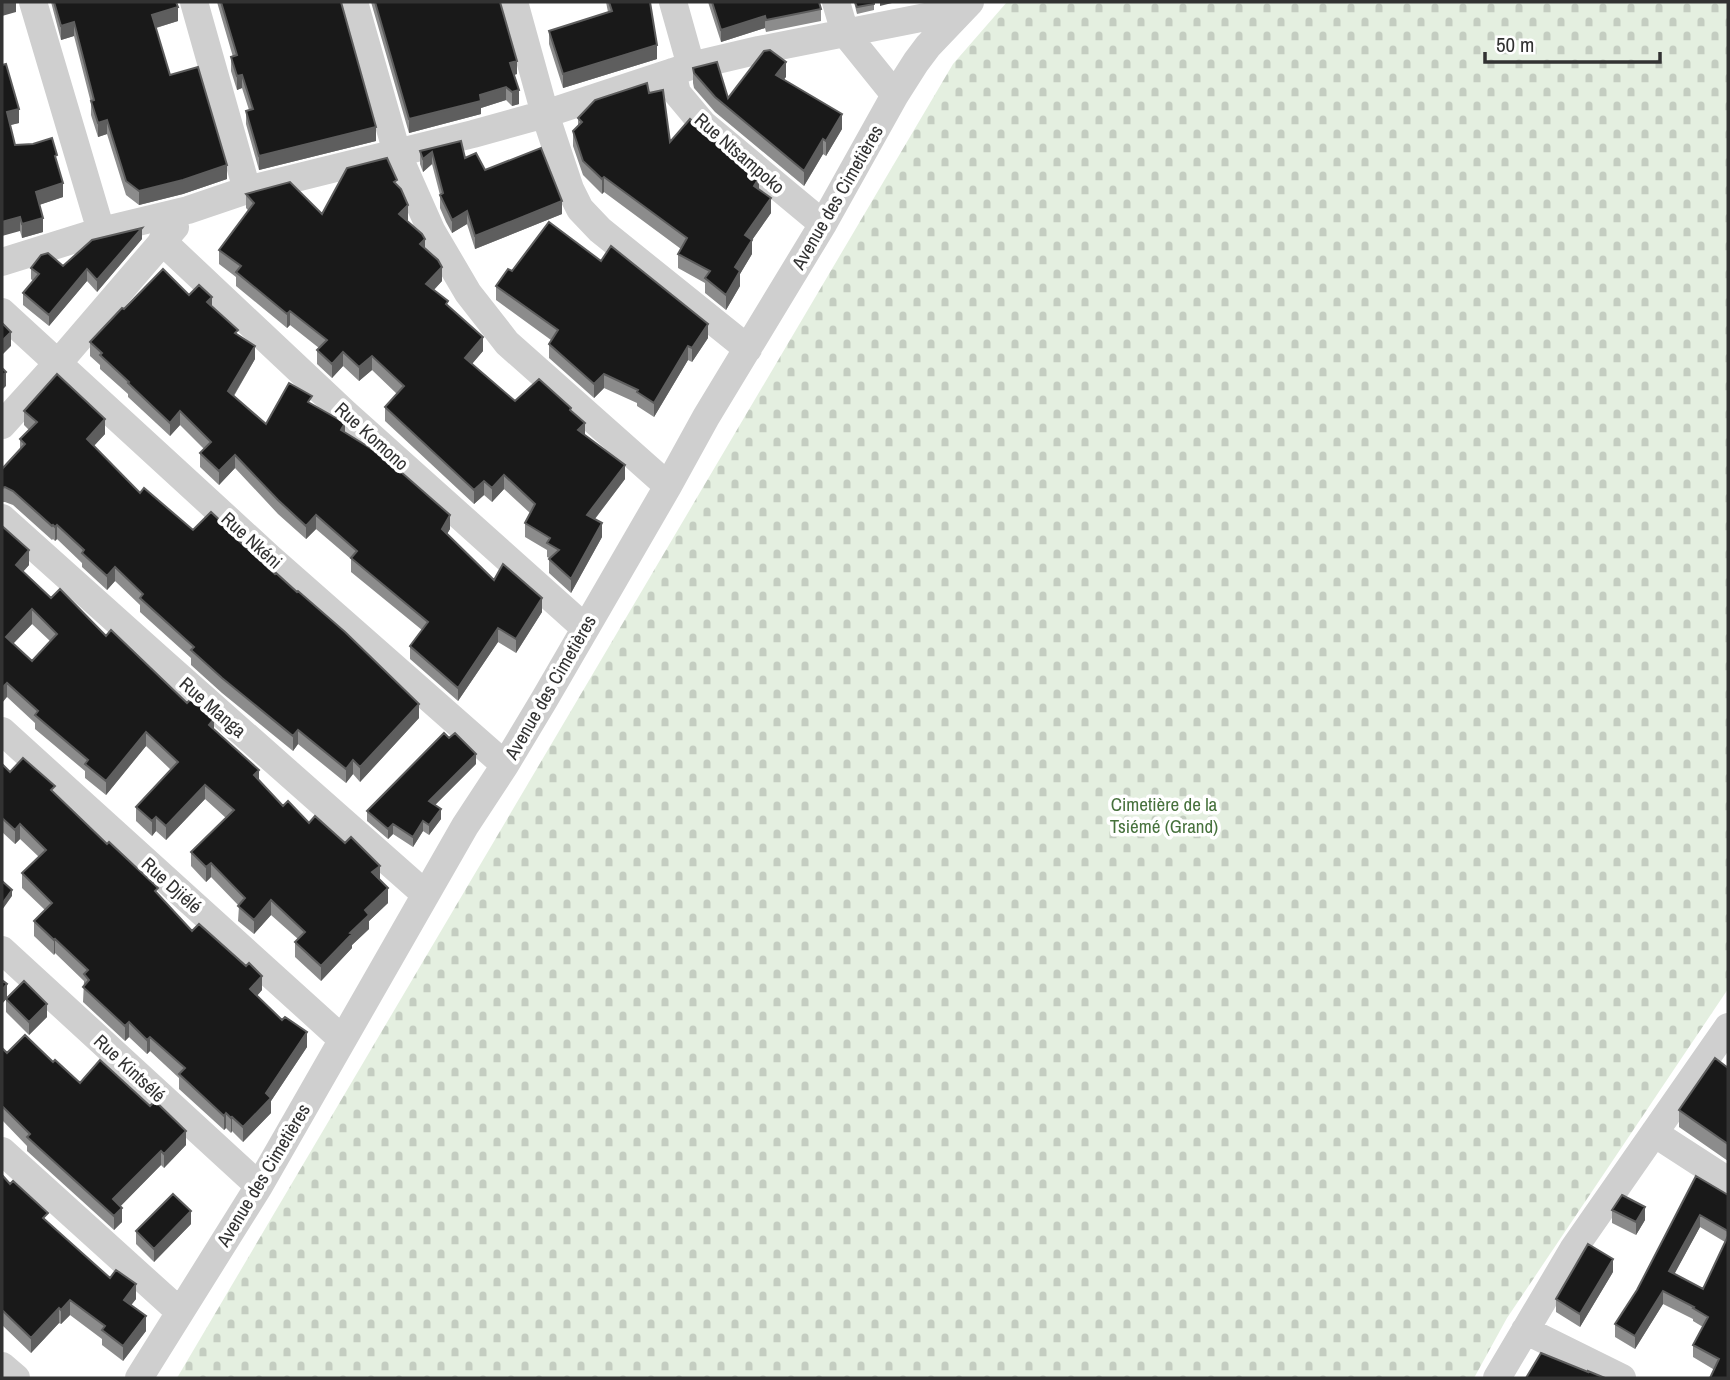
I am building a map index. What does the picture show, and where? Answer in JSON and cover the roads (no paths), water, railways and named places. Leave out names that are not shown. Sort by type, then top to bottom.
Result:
[{"type":"street","points":[[33,2],[101,231]]},
{"type":"street","points":[[194,2],[247,190]]},
{"type":"street","points":[[354,2],[397,153],[432,230],[468,293],[507,344],[667,486]]},
{"type":"street","points":[[514,2],[545,114],[570,189],[580,209],[600,230],[748,349]]},
{"type":"street","name":"Rue Ntsampoko","points":[[673,2],[681,69],[677,93],[703,124],[823,224]]},
{"type":"street","points":[[835,2],[845,33],[895,95]]},
{"type":"street","points":[[2,262],[101,231],[188,210],[247,190],[545,114],[681,69],[965,6]]},
{"type":"street","name":"Avenue des Cimetières","points":[[139,1378],[259,1186],[464,826],[505,765],[706,416],[823,224],[895,95],[922,54],[965,6]]},
{"type":"street","points":[[2,425],[188,210]]},
{"type":"street","name":"Rue Komono","points":[[162,241],[346,414],[585,628]]},
{"type":"street","name":"Rue Nkéni","points":[[2,312],[270,558],[505,765]]},
{"type":"street","name":"Rue Manga","points":[[2,518],[425,894]]},
{"type":"street","name":"Rue Djiélé","points":[[2,731],[342,1039]]},
{"type":"street","name":"Rue Kintsélé","points":[[2,950],[259,1186]]},
{"type":"street","points":[[1497,1378],[1574,1248],[1728,1027]]},
{"type":"street","points":[[1654,1133],[1728,1181]]},
{"type":"street","points":[[2,1151],[180,1312]]},
{"type":"street","points":[[1525,1330],[1622,1378]]},
{"type":"street","points":[[2,1366],[16,1378]]},
{"type":"park label","name":"Cimetière de la Tsiémé (Grand)","points":[[1164,815]]}]
